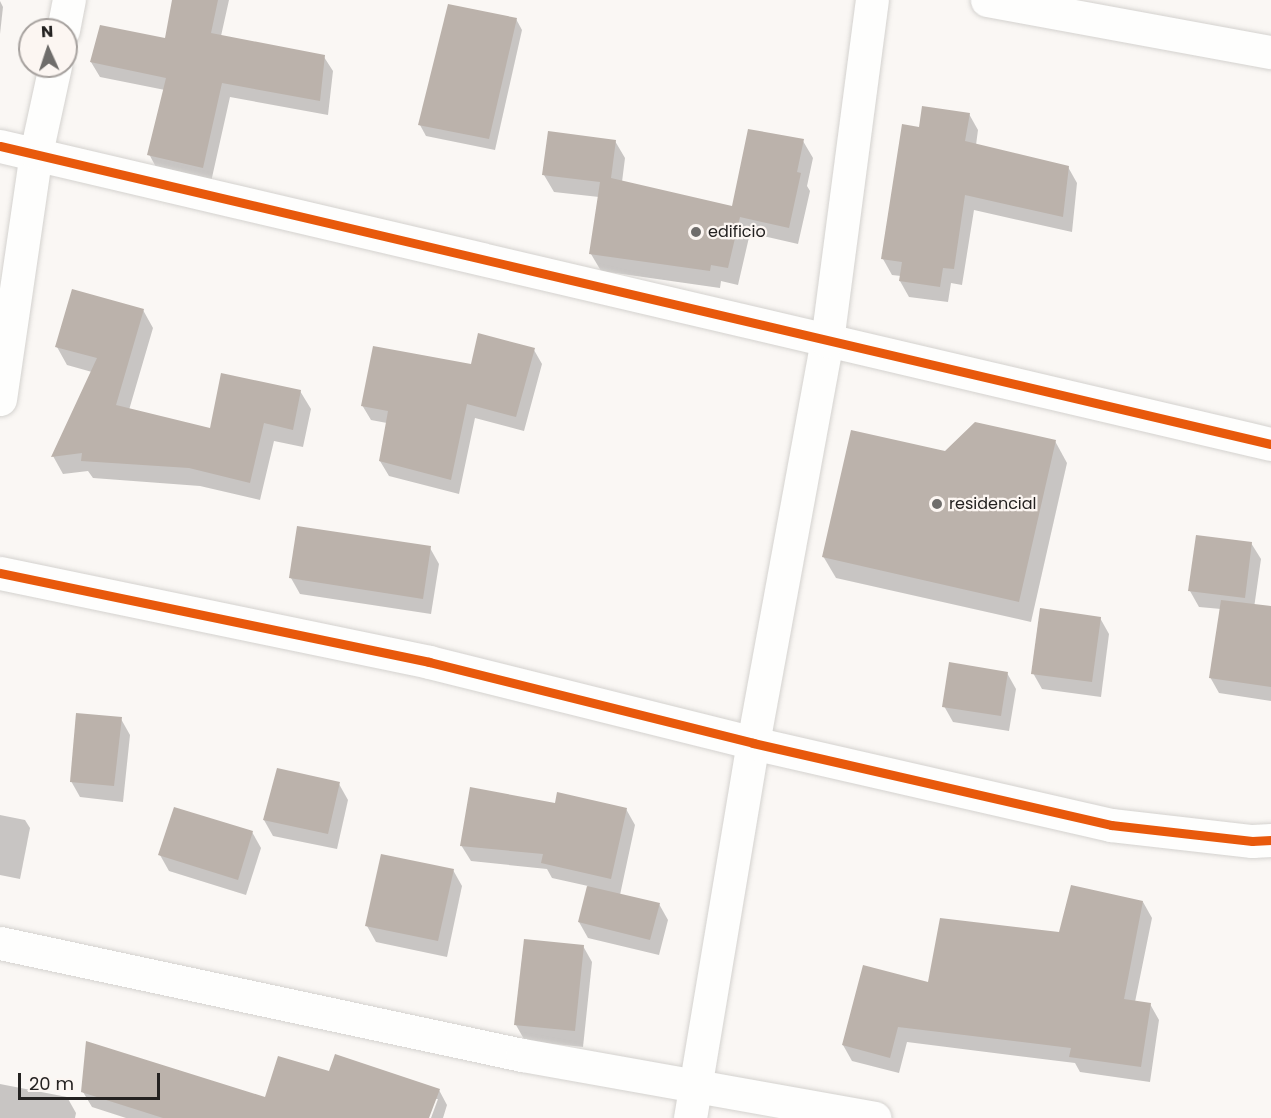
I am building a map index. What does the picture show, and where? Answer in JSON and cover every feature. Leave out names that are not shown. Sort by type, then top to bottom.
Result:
[{"type":"street","points":[[65,18],[69,0]]},
{"type":"street","points":[[690,1118],[753,743],[827,341],[872,0]]},
{"type":"street","points":[[987,0],[1271,52]]},
{"type":"street","points":[[0,399],[36,153],[52,78]]},
{"type":"street","points":[[0,146],[1271,444]]},
{"type":"street","points":[[0,573],[429,662],[753,743],[1111,825],[1252,841],[1271,840]]},
{"type":"street","points":[[0,943],[510,1052],[874,1118]]},
{"type":"building","points":[[172,0],[218,0],[211,33],[325,55],[320,101],[222,83],[203,168],[147,155],[166,78],[90,62],[100,25],[165,38]]},
{"type":"building","points":[[448,4],[517,18],[489,139],[418,125]]},
{"type":"building","points":[[922,106],[970,113],[965,141],[1069,166],[1063,217],[965,195],[954,269],[943,268],[940,287],[899,281],[902,262],[881,259],[902,124],[919,127]]},
{"type":"building","points":[[748,129],[804,139],[797,172],[801,173],[789,228],[740,217],[728,268],[711,265],[710,271],[589,254],[600,182],[542,175],[548,131],[616,140],[611,178],[732,206]]},
{"type":"building","points":[[72,289],[144,309],[116,405],[210,428],[221,373],[301,390],[293,430],[264,423],[250,483],[189,468],[81,461],[82,453],[51,457],[97,358],[55,347]]},
{"type":"building","points":[[478,333],[535,348],[516,417],[467,404],[451,480],[379,461],[388,411],[361,406],[373,346],[471,364]]},
{"type":"building","name":"residencial","points":[[975,422],[1056,440],[1019,602],[822,557],[851,430],[945,451]]},
{"type":"building","points":[[297,526],[431,546],[423,599],[289,578]]},
{"type":"building","points":[[1196,535],[1252,542],[1245,598],[1188,591]]},
{"type":"building","points":[[1221,600],[1271,606],[1271,687],[1209,678]]},
{"type":"building","points":[[1040,608],[1101,617],[1092,682],[1031,674]]},
{"type":"building","points":[[949,662],[1008,672],[1001,716],[942,707]]},
{"type":"building","points":[[76,713],[122,717],[114,786],[70,782]]},
{"type":"building","points":[[277,768],[340,782],[328,834],[263,820]]},
{"type":"building","points":[[470,787],[555,803],[557,792],[627,808],[611,879],[541,863],[543,854],[460,846]]},
{"type":"building","points":[[174,807],[253,831],[238,880],[158,855]]},
{"type":"building","points":[[381,854],[454,869],[438,941],[365,926]]},
{"type":"building","points":[[1071,885],[1143,901],[1124,999],[1151,1003],[1141,1067],[1069,1057],[1071,1048],[898,1027],[890,1058],[842,1045],[863,965],[928,982],[940,918],[1059,932]]},
{"type":"building","points":[[587,886],[660,903],[650,940],[578,922]]},
{"type":"building","points":[[524,939],[584,945],[575,1031],[514,1025]]},
{"type":"building","points":[[86,1041],[265,1097],[278,1056],[329,1071],[335,1054],[440,1089],[429,1118],[163,1118],[81,1092]]},
{"type":"cycle path","points":[[0,146],[1271,444]]},
{"type":"cycle path","points":[[0,573],[429,662],[753,743],[1111,825],[1252,841],[1271,840]]},
{"type":"place","name":"edificio","points":[[696,232]]},
{"type":"place","name":"residencial","points":[[937,504]]}]
